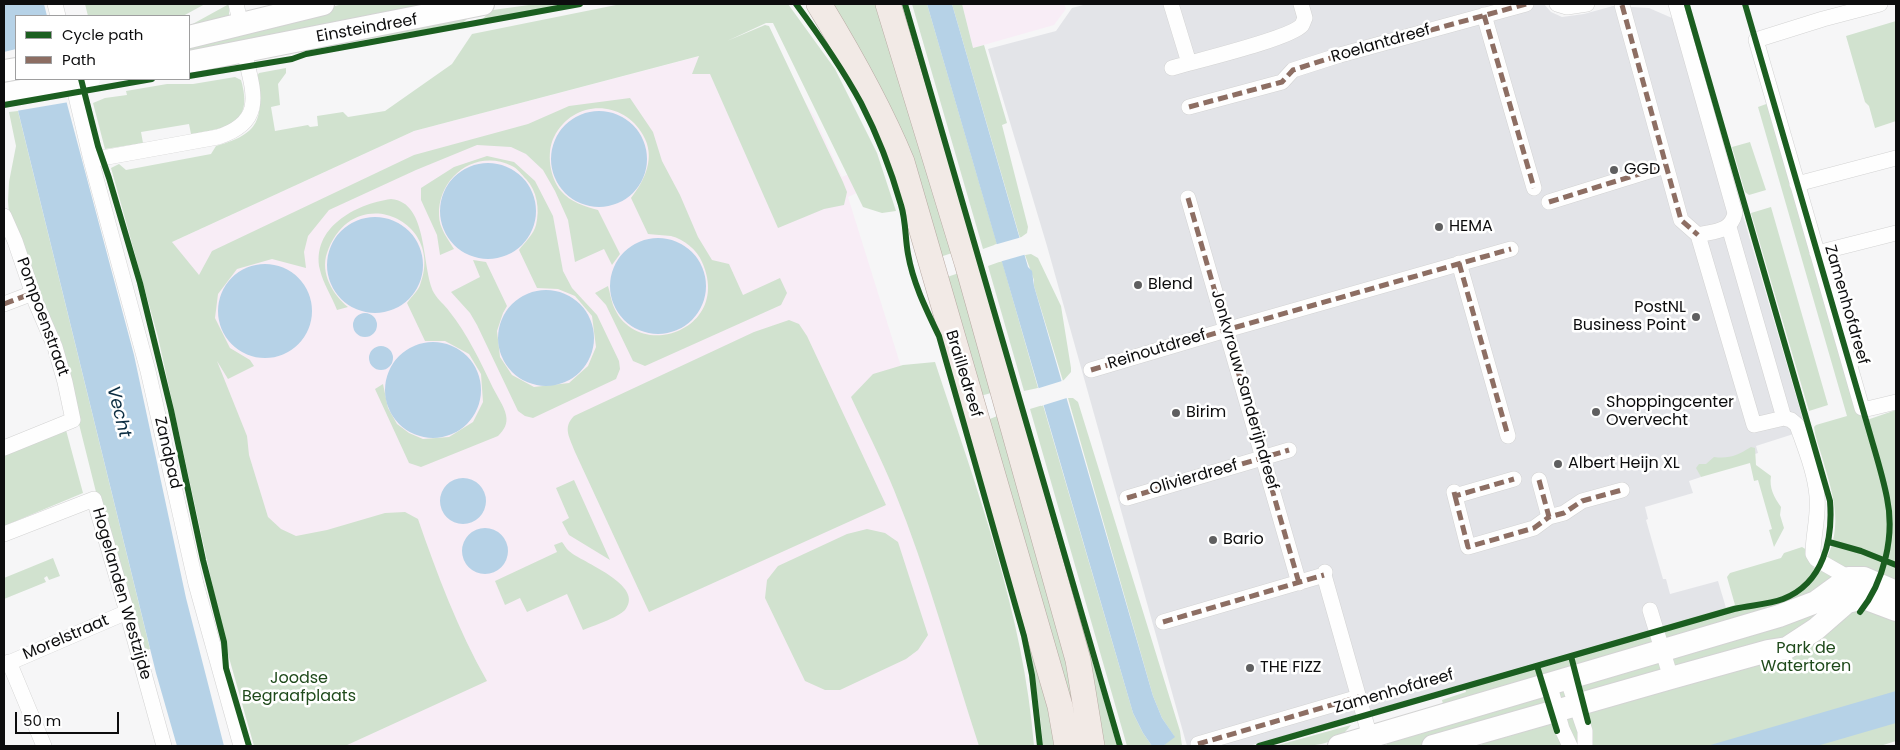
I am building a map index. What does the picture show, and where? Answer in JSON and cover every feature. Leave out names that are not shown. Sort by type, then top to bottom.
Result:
[{"type":"main road","name":"Brailledreef","points":[[819,4],[869,88],[902,162],[1060,706],[1067,746]]},
{"type":"main road","name":"Brailledreef","points":[[888,4],[967,263],[1078,660],[1092,746]]},
{"type":"main road","points":[[934,272],[967,263]]},
{"type":"street","name":"Einsteindreef","points":[[190,37],[239,14],[323,4]]},
{"type":"street","name":"Einsteindreef","points":[[190,62],[482,4]]},
{"type":"street","points":[[1172,4],[1189,63]]},
{"type":"street","points":[[1172,68],[1238,50],[1293,31],[1302,25],[1305,18],[1301,4]]},
{"type":"street","name":"Roelantdreef","points":[[1189,107],[1282,82],[1293,70],[1340,55],[1526,4]]},
{"type":"street","points":[[1557,4],[1567,7],[1587,4]]},
{"type":"street","points":[[1676,4],[1735,214],[1733,222],[1729,227],[1698,235]]},
{"type":"street","name":"Zamenhofdreef","points":[[1880,4],[1822,19],[1756,40],[1862,408],[1867,410],[1896,402]]},
{"type":"street","points":[[1622,5],[1681,220],[1698,235],[1754,425],[1784,418],[1792,420],[1797,425],[1807,454],[1817,495],[1813,554],[1816,559],[1849,578],[1864,578],[1896,592]]},
{"type":"street","points":[[1484,15],[1534,188]]},
{"type":"street","points":[[91,160],[218,138],[234,132],[245,123],[252,111],[254,97],[244,51]]},
{"type":"street","name":"Zandpad","points":[[72,80],[91,160],[148,371],[196,584],[241,746]]},
{"type":"street","points":[[4,94],[85,80]]},
{"type":"street","points":[[1797,184],[1896,158]]},
{"type":"street","points":[[1549,202],[1665,166]]},
{"type":"street","name":"Jonkvrouw Sanderijndreef","points":[[1188,198],[1299,583]]},
{"type":"street","name":"Pompoenstraat","points":[[4,216],[55,347],[73,420],[4,448]]},
{"type":"street","points":[[1729,227],[1784,418]]},
{"type":"street","points":[[1817,253],[1896,234]]},
{"type":"street","points":[[1508,436],[1459,263],[1511,249]]},
{"type":"street","name":"Reinoutdreef","points":[[1090,370],[1459,263]]},
{"type":"street","points":[[4,304],[33,293]]},
{"type":"street","name":"Olivierdreef","points":[[1127,498],[1289,450]]},
{"type":"street","points":[[1514,479],[1454,494],[1468,547],[1534,528],[1548,517],[1564,513],[1582,501],[1622,490]]},
{"type":"street","points":[[1538,480],[1548,517]]},
{"type":"street","name":"Hogelanden Westzijde","points":[[4,534],[94,499],[164,746]]},
{"type":"street","points":[[1163,622],[1324,574],[1372,741]]},
{"type":"street","points":[[1849,578],[1852,586],[1864,598],[1896,610]]},
{"type":"street","points":[[1338,746],[1372,741],[1558,680],[1798,609],[1816,602],[1849,578]]},
{"type":"street","points":[[1433,746],[1670,678],[1768,651],[1787,648],[1816,630],[1847,602],[1864,598]]},
{"type":"street","points":[[1650,610],[1670,678]]},
{"type":"street","name":"Morelstraat","points":[[6,664],[127,612]]},
{"type":"street","points":[[6,664],[44,746]]},
{"type":"street","points":[[1558,680],[1566,708],[1585,731],[1585,746]]},
{"type":"street","points":[[1198,744],[1359,697]]},
{"type":"street","points":[[1566,708],[1562,729],[1570,746]]},
{"type":"shaded area","points":[[962,4],[1064,4],[1066,9],[1054,25],[973,48]]},
{"type":"shaded area","points":[[1087,4],[1544,4],[1551,12],[1562,17],[1584,14],[1613,6],[1649,8],[1672,18],[1684,15],[1806,430],[1756,446],[1758,453],[1699,472],[1701,477],[1689,481],[1693,493],[1645,507],[1648,519],[1646,520],[1663,579],[1666,579],[1670,594],[1718,581],[1726,608],[1249,746],[1187,746],[1047,246],[988,49],[1056,31],[1072,8]]},
{"type":"shaded area","points":[[700,56],[790,79],[814,116],[842,177],[852,173],[861,191],[848,197],[1017,738],[1016,746],[297,746],[276,641],[172,242],[414,131]]},
{"type":"green space","points":[[85,4],[205,4],[185,15],[88,15]]},
{"type":"green space","points":[[229,4],[229,17],[190,25]]},
{"type":"green space","points":[[343,4],[449,4],[190,56],[190,41]]},
{"type":"green space","points":[[536,4],[569,4],[482,20],[493,10]]},
{"type":"green space","name":"Joodse Begraafplaats","points":[[621,4],[788,4],[835,69],[877,153],[896,211],[882,213],[863,207],[773,23],[766,23],[727,41],[765,25],[769,26],[843,182],[847,192],[844,205],[824,209],[778,228],[710,74],[692,74],[699,56],[414,131],[172,242],[199,275],[212,251],[414,155],[528,124],[569,106],[630,98],[653,132],[662,161],[680,195],[698,237],[712,260],[729,264],[743,295],[780,278],[787,293],[781,305],[645,366],[633,361],[606,305],[595,293],[608,286],[613,305],[625,323],[641,333],[659,335],[678,331],[694,321],[704,306],[708,286],[702,262],[693,249],[676,237],[648,234],[631,198],[641,184],[649,160],[647,143],[643,135],[634,123],[623,115],[611,110],[598,108],[585,110],[573,116],[562,125],[552,143],[550,165],[557,186],[565,195],[578,203],[598,210],[620,254],[612,265],[604,249],[575,262],[568,220],[555,191],[543,170],[526,154],[511,147],[477,145],[416,170],[329,210],[308,236],[304,252],[306,268],[272,259],[237,269],[218,294],[215,318],[230,348],[250,360],[254,366],[228,379],[217,361],[247,436],[249,455],[268,517],[281,529],[296,536],[327,530],[385,513],[405,512],[418,519],[449,602],[476,662],[487,681],[345,746],[254,746],[226,647],[158,337],[111,168],[119,164],[126,170],[211,154],[216,146],[242,136],[256,123],[259,114],[260,103],[257,76],[259,73],[286,68],[286,73],[278,84],[280,105],[271,107],[275,131],[308,125],[310,127],[318,126],[317,116],[343,112],[348,117],[385,111],[452,64],[472,34]]},
{"type":"green space","points":[[828,4],[878,4],[958,251],[940,257]]},
{"type":"green space","points":[[912,4],[927,4],[997,244],[983,249]]},
{"type":"green space","points":[[952,4],[962,4],[973,48],[984,45],[1007,123],[1002,125],[1028,227],[1027,233],[1020,238]]},
{"type":"green space","points":[[471,15],[463,23],[294,52]]},
{"type":"green space","points":[[1896,21],[1896,121],[1875,128],[1869,106],[1865,102],[1846,36]]},
{"type":"green space","points":[[235,77],[241,80],[244,107],[234,122],[216,129],[191,134],[189,124],[141,132],[143,143],[105,149],[93,103],[105,98],[127,95],[126,91],[167,84],[193,84]]},
{"type":"green space","name":"Park de Watertoren","points":[[1769,103],[1864,421],[1896,410],[1896,741],[1880,746],[1482,746],[1477,729],[1418,746],[1387,746],[1386,742],[1443,704],[1442,700],[1466,692],[1464,684],[1735,605],[1727,577],[1730,573],[1781,558],[1784,553],[1802,547],[1807,550],[1813,567],[1820,572],[1833,542],[1835,515],[1831,488],[1814,427],[1847,416],[1758,107]]},
{"type":"green space","points":[[18,111],[150,649],[144,651],[97,496],[78,420],[32,276],[9,214],[9,182],[16,146],[9,112]]},
{"type":"green space","points":[[1750,142],[1766,190],[1749,195],[1745,192],[1732,147]]},
{"type":"green space","points":[[487,156],[514,162],[535,181],[553,216],[563,271],[572,288],[597,315],[619,361],[620,369],[616,379],[533,418],[525,416],[518,411],[477,325],[470,313],[451,292],[480,277],[473,260],[486,262],[507,306],[497,331],[500,357],[512,375],[534,387],[569,383],[588,366],[596,347],[592,316],[575,296],[558,289],[537,288],[519,250],[535,228],[538,213],[537,200],[530,184],[512,166],[498,161],[485,161],[473,164],[452,178],[440,201],[439,220],[454,249],[440,255],[437,235],[421,200],[421,188],[454,167]]},
{"type":"green space","points":[[391,199],[403,203],[412,211],[418,223],[434,293],[456,320],[468,339],[502,405],[506,418],[505,427],[498,436],[421,467],[409,463],[375,389],[383,384],[388,408],[397,424],[409,433],[423,439],[449,437],[473,422],[483,402],[481,374],[469,354],[445,341],[425,341],[407,303],[420,285],[425,262],[420,242],[409,227],[393,217],[375,213],[356,218],[340,230],[327,253],[325,268],[333,290],[348,307],[337,310],[320,270],[319,255],[322,242],[329,230],[350,213],[363,206]]},
{"type":"green space","points":[[1771,207],[1828,405],[1809,411],[1751,213]]},
{"type":"green space","points":[[1031,254],[1038,258],[1061,306],[1071,368],[1071,372],[1063,381],[1025,255]]},
{"type":"green space","points":[[1002,261],[1038,388],[1024,391],[988,266]]},
{"type":"green space","points":[[959,273],[995,392],[980,396],[944,278]]},
{"type":"green space","points":[[789,320],[799,324],[807,336],[886,505],[649,612],[569,438],[568,425],[570,420],[574,416],[754,332]]},
{"type":"green space","points":[[935,362],[982,504],[1009,600],[1029,697],[1034,746],[979,746],[906,521],[884,466],[851,397],[873,374],[903,365]]},
{"type":"green space","points":[[1068,398],[1073,398],[1078,402],[1180,731],[1182,746],[1163,746],[1174,736],[1162,718],[1153,696]]},
{"type":"green space","points":[[1043,405],[1133,713],[1152,746],[1127,746],[1030,409]]},
{"type":"green space","points":[[1000,415],[1057,611],[1085,746],[1077,746],[1062,668],[1049,637],[987,420]]},
{"type":"green space","points":[[1022,417],[1117,746],[1100,746]]},
{"type":"green space","points":[[66,430],[83,493],[4,526],[4,455]]},
{"type":"green space","points":[[1751,447],[1755,448],[1756,465],[1771,476],[1773,492],[1781,507],[1780,515],[1784,528],[1774,547],[1769,530],[1772,529],[1758,480],[1754,481],[1750,463],[1701,477],[1696,468],[1699,464],[1706,464],[1714,457],[1734,456]]},
{"type":"green space","points":[[574,480],[610,560],[569,535],[562,522],[569,518],[556,488]]},
{"type":"green space","points":[[867,529],[885,533],[898,542],[928,635],[918,650],[906,659],[840,690],[825,690],[805,681],[765,598],[767,580],[778,566],[847,534]]},
{"type":"green space","points":[[562,542],[576,556],[620,583],[627,592],[629,601],[625,610],[611,619],[583,630],[567,594],[527,612],[520,598],[505,605],[495,581],[557,552],[554,545]]},
{"type":"green space","points":[[53,558],[60,576],[49,580],[47,576],[44,578],[46,582],[4,599],[4,578]]},
{"type":"green space","points":[[1010,573],[1046,698],[1055,746],[1043,746],[1038,702],[1026,637]]},
{"type":"green space","points":[[1351,725],[1336,739],[1326,743],[1306,746],[1275,746]]},
{"type":"water","name":"Vecht","points":[[4,4],[44,4],[47,15],[15,15],[15,80],[66,100],[134,355],[186,598],[224,746],[177,746],[156,673],[4,49]]},
{"type":"water","points":[[927,4],[952,4],[1028,267],[1032,271],[1034,286],[1153,696],[1162,718],[1175,737],[1163,746],[1152,746],[1133,713]]},
{"type":"water","points":[[599,111],[617,115],[633,125],[643,141],[647,159],[643,177],[633,193],[617,203],[599,207],[581,203],[565,193],[555,177],[551,159],[555,141],[565,125],[581,115]]},
{"type":"water","points":[[488,163],[506,167],[522,177],[532,193],[536,211],[532,229],[522,245],[506,255],[488,259],[470,255],[454,245],[444,229],[440,211],[444,193],[454,177],[470,167]]},
{"type":"water","points":[[375,217],[393,221],[409,231],[419,247],[423,265],[419,283],[409,299],[393,309],[375,313],[357,309],[341,299],[331,283],[327,265],[331,247],[341,231],[357,221]]},
{"type":"water","points":[[658,238],[676,242],[692,252],[702,268],[706,286],[702,304],[692,320],[676,330],[658,334],[640,330],[624,320],[614,304],[610,286],[614,268],[624,252],[640,242]]},
{"type":"water","points":[[256,264],[274,264],[299,277],[309,293],[312,311],[309,329],[299,345],[274,358],[256,358],[231,345],[218,320],[218,302],[231,277]]},
{"type":"water","points":[[546,290],[564,294],[580,304],[590,320],[594,338],[590,356],[580,372],[564,382],[546,386],[528,382],[512,372],[502,356],[498,338],[502,320],[512,304],[528,294]]},
{"type":"water","points":[[365,313],[370,314],[376,320],[376,330],[370,336],[365,337],[360,336],[354,330],[353,325],[354,320],[360,314]]},
{"type":"water","points":[[433,342],[451,346],[467,356],[477,372],[481,390],[477,408],[467,424],[451,434],[433,438],[415,434],[399,424],[389,408],[385,390],[389,372],[399,356],[415,346]]},
{"type":"water","points":[[381,346],[386,347],[392,353],[392,363],[386,369],[381,370],[376,369],[370,363],[369,358],[370,353],[376,347]]},
{"type":"water","points":[[458,478],[468,478],[482,488],[486,501],[482,514],[476,520],[468,524],[458,524],[444,514],[440,506],[440,496],[450,482]]},
{"type":"water","points":[[490,528],[494,529],[504,538],[507,542],[507,560],[498,570],[490,574],[480,574],[472,570],[463,560],[462,546],[466,538],[476,529]]},
{"type":"water","points":[[1896,691],[1896,723],[1817,746],[1707,746]]},
{"type":"pier","points":[[15,49],[15,80],[63,80],[69,102],[16,111],[4,60],[4,52]]},
{"type":"pier","points":[[1022,237],[1027,254],[999,262],[994,245]]},
{"type":"pier","points":[[1065,380],[1070,397],[1041,406],[1036,389]]},
{"type":"marked path","points":[[1189,107],[1282,82],[1293,70],[1340,55],[1526,4]]},
{"type":"marked path","points":[[1622,5],[1681,220],[1698,235]]},
{"type":"marked path","points":[[1484,15],[1534,188]]},
{"type":"marked path","points":[[1549,202],[1665,166]]},
{"type":"marked path","points":[[1188,198],[1299,583]]},
{"type":"marked path","points":[[1091,370],[1511,249]]},
{"type":"marked path","points":[[1459,263],[1508,436]]},
{"type":"marked path","points":[[4,304],[33,293]]},
{"type":"marked path","points":[[1127,498],[1289,450]]},
{"type":"marked path","points":[[1454,492],[1455,496],[1514,479]]},
{"type":"marked path","points":[[1539,480],[1549,517],[1564,513],[1582,501],[1622,490]]},
{"type":"marked path","points":[[1455,496],[1468,547],[1534,528],[1549,517]]},
{"type":"marked path","points":[[1163,622],[1324,575]]},
{"type":"marked path","points":[[1198,744],[1359,697]]},
{"type":"cycle path","points":[[190,76],[292,59],[306,54],[580,4]]},
{"type":"cycle path","points":[[796,4],[830,52],[861,103],[893,179],[903,211],[908,254],[913,275],[920,296],[939,336],[1024,636],[1032,675],[1040,746]]},
{"type":"cycle path","points":[[905,4],[1120,746]]},
{"type":"cycle path","points":[[1745,4],[1884,482],[1890,528],[1886,558],[1875,587],[1860,612]]},
{"type":"cycle path","points":[[1259,746],[1734,609],[1777,601],[1797,592],[1817,571],[1823,558],[1830,530],[1830,501],[1687,5]]},
{"type":"cycle path","points":[[81,80],[98,146],[140,283],[171,410],[203,560],[224,642],[226,668],[249,746]]},
{"type":"cycle path","points":[[4,105],[146,80]]},
{"type":"cycle path","points":[[1829,542],[1861,551],[1896,565]]},
{"type":"cycle path","points":[[1571,656],[1588,722]]},
{"type":"cycle path","points":[[1537,666],[1557,731]]},
{"type":"place","name":"GGD","points":[[1614,170]]},
{"type":"place","name":"HEMA","points":[[1439,227]]},
{"type":"place","name":"Blend","points":[[1138,285]]},
{"type":"place","name":"PostNL Business Point","points":[[1696,317]]},
{"type":"place","name":"Shoppingcenter Overvecht","points":[[1596,412]]},
{"type":"place","name":"Birim","points":[[1176,413]]},
{"type":"place","name":"Albert Heijn XL","points":[[1558,464]]},
{"type":"place","name":"Bario","points":[[1213,540]]},
{"type":"place","name":"THE FIZZ","points":[[1250,668]]}]
